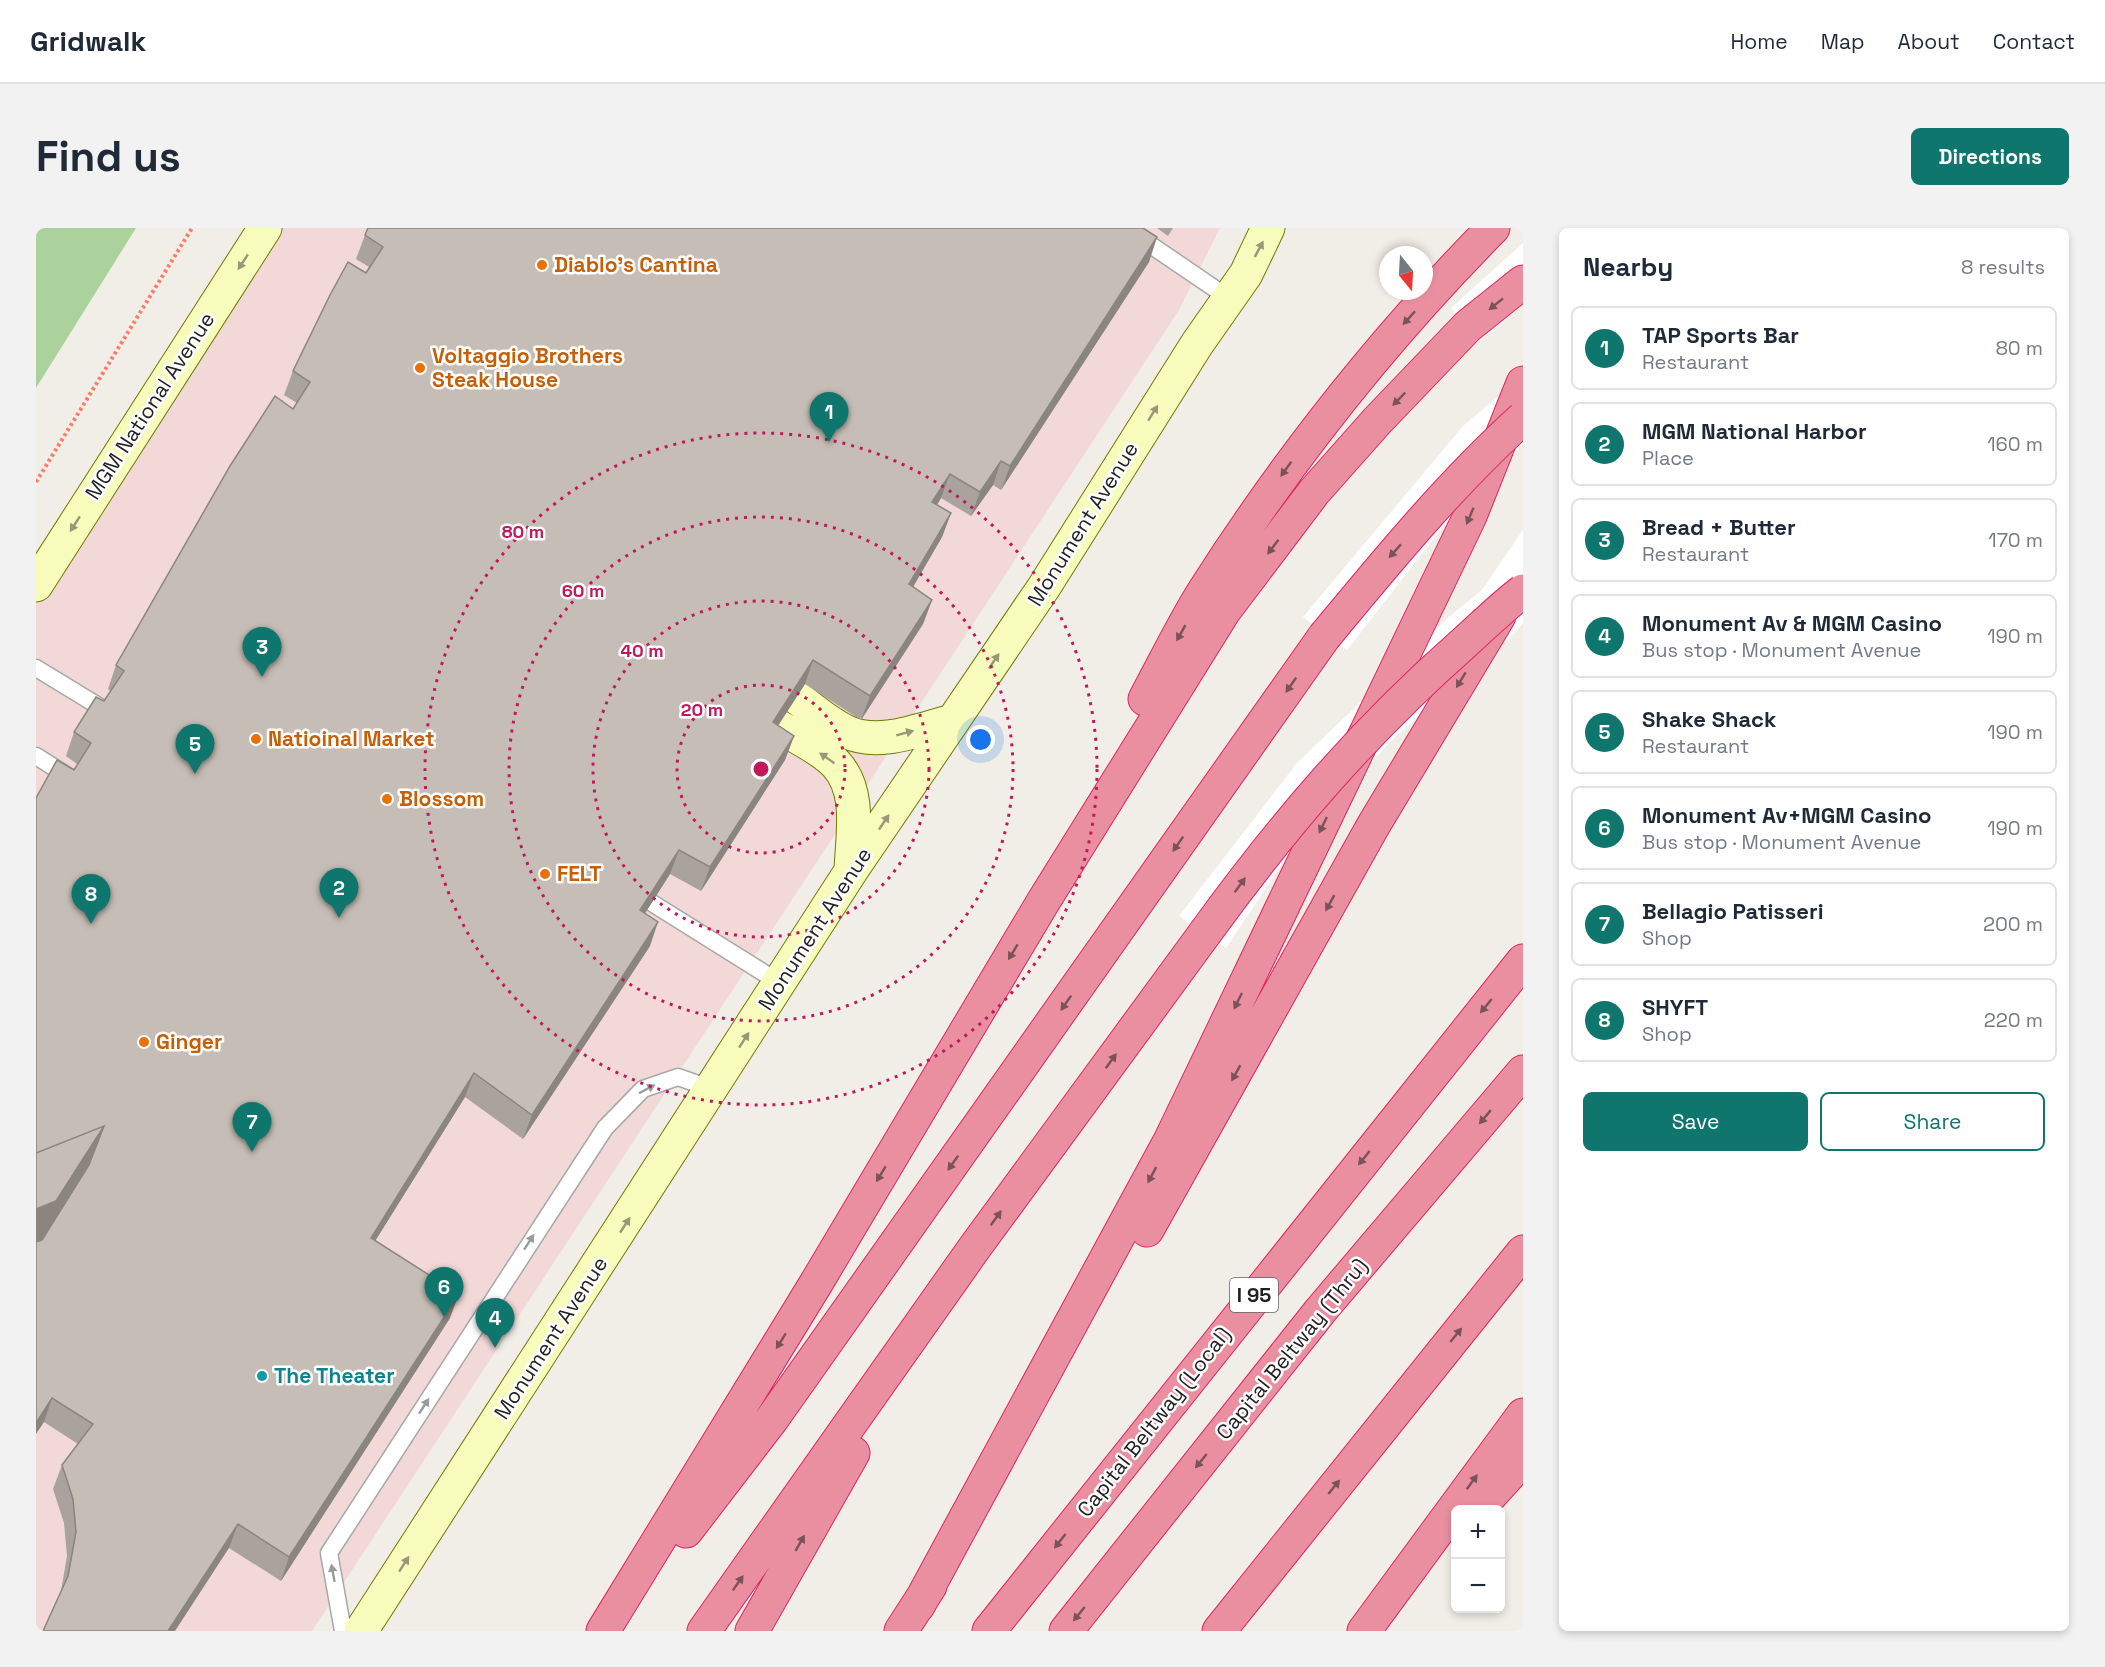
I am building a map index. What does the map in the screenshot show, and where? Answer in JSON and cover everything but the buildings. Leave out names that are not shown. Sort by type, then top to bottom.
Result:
[{"type":"highway","points":[[1042,902],[1145,700],[1203,593],[1286,469],[1387,343],[1485,236]]},
{"type":"highway","points":[[603,1631],[815,1285],[1042,902],[1224,611],[1314,492],[1377,421],[1468,326],[1523,282]]},
{"type":"highway","points":[[909,1618],[1171,1139],[1466,526],[1523,383]]},
{"type":"highway","points":[[609,1631],[772,1419],[1324,637],[1391,555],[1485,453],[1523,418]]},
{"type":"highway","points":[[909,1618],[1048,1403],[1373,826],[1523,576]]},
{"type":"highway","points":[[704,1631],[975,1247],[1264,852],[1341,760],[1423,679],[1523,591]]},
{"type":"highway","name":"Capital Beltway (Local)","points":[[989,1631],[1523,961]]},
{"type":"highway","name":"Capital Beltway (Thru)","points":[[1066,1631],[1322,1310],[1523,1072]]},
{"type":"highway","points":[[752,1631],[975,1247]]},
{"type":"highway","points":[[1219,1631],[1523,1252]]},
{"type":"highway","points":[[1365,1631],[1523,1414]]},
{"type":"highway","points":[[1481,1505],[1523,1459]]},
{"type":"highway","points":[[1227,1631],[1306,1521]]},
{"type":"highway","points":[[1365,1631],[1451,1537]]},
{"type":"main road","name":"MGM National Avenue","points":[[36,585],[265,228]]},
{"type":"main road","name":"Monument Avenue","points":[[361,1631],[851,871],[1044,587],[1197,344],[1230,299],[1268,228]]},
{"type":"main road","points":[[796,697],[846,732],[865,738],[889,737],[953,721]]},
{"type":"main road","points":[[778,726],[835,762],[845,776],[853,798],[851,871]]},
{"type":"lane","points":[[1129,230],[1230,299]]},
{"type":"lane","points":[[36,668],[105,710]]},
{"type":"lane","points":[[36,756],[74,780]]},
{"type":"lane","points":[[652,903],[780,983]]},
{"type":"lane","points":[[343,1631],[329,1553],[599,1137],[643,1089],[678,1077],[712,1089]]},
{"type":"path","points":[[36,482],[192,228]]},
{"type":"shaded area","points":[[261,228],[1220,228],[1179,310],[312,1631],[36,1631],[36,599]]},
{"type":"green space","points":[[36,228],[136,228],[36,388]]},
{"type":"pier","points":[[1523,243],[1523,305],[1480,341],[1451,308]]},
{"type":"pier","points":[[1523,376],[1523,444],[1442,528],[1347,650],[1303,617],[1463,426]]},
{"type":"pier","points":[[1523,530],[1523,623],[1507,641],[1504,640],[1389,743],[1286,858],[1226,948],[1179,916],[1297,763],[1450,616],[1482,590]]},
{"type":"place","name":"Diablo's Cantina","points":[[542,265]]},
{"type":"place","name":"Voltaggio Brothers Steak House","points":[[420,368]]},
{"type":"place","name":"TAP Sports Bar","points":[[829,442]]},
{"type":"place","name":"Bread + Butter","points":[[262,677]]},
{"type":"place","name":"Natioinal Market","points":[[256,739]]},
{"type":"place","name":"Shake Shack","points":[[195,774]]},
{"type":"place","name":"Blossom","points":[[387,799]]},
{"type":"place","name":"FELT","points":[[545,874]]},
{"type":"place","name":"MGM National Harbor","points":[[339,918]]},
{"type":"place","name":"SHYFT","points":[[91,924]]},
{"type":"place","name":"Ginger","points":[[144,1042]]},
{"type":"place","name":"Bellagio Patisseri","points":[[252,1152]]},
{"type":"place","name":"Monument Av+MGM Casino","points":[[444,1317]]},
{"type":"place","name":"Monument Av & MGM Casino","points":[[495,1348]]},
{"type":"place","name":"The Theater","points":[[262,1376]]}]
